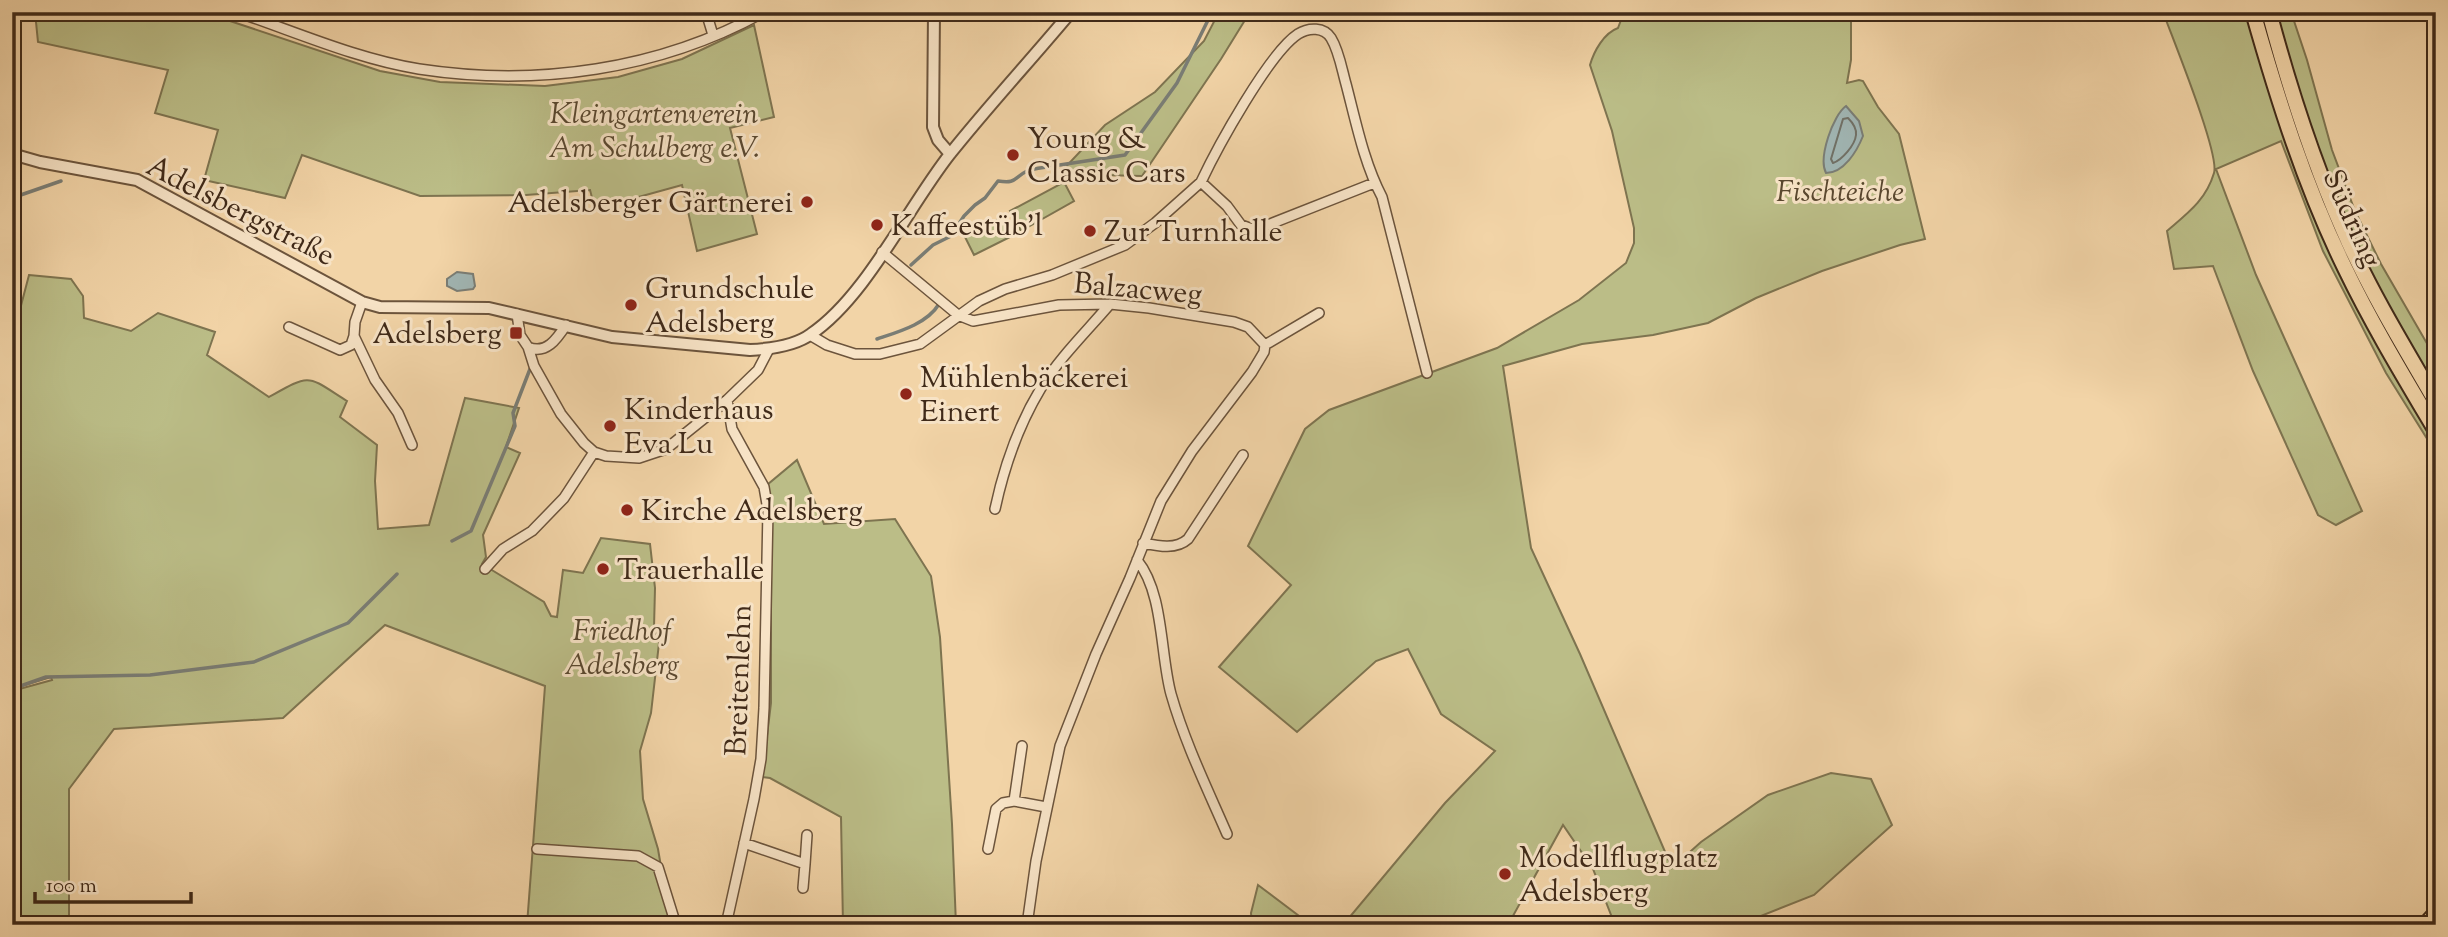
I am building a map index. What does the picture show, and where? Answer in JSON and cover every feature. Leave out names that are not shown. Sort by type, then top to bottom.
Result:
[{"type":"main road","name":"Südring","points":[[2253,12],[2286,125],[2323,220],[2368,313],[2436,431]]},
{"type":"main road","name":"Südring","points":[[2269,12],[2298,113],[2331,202],[2371,288],[2436,402]]},
{"type":"main road","points":[[2426,925],[2436,913]]},
{"type":"street","points":[[237,12],[372,58],[419,69],[488,75],[558,75],[610,68],[648,59],[713,35],[764,12]]},
{"type":"street","points":[[706,12],[713,35]]},
{"type":"street","points":[[934,12],[933,127],[938,141],[950,154]]},
{"type":"street","name":"Adelsbergstraße","points":[[12,154],[40,162],[137,180],[362,302],[380,307],[489,308],[612,337],[750,350],[769,349],[810,335],[833,316],[882,252],[950,154],[1071,12]]},
{"type":"street","points":[[810,335],[827,345],[848,352],[880,354],[920,344],[979,301],[1125,245],[1155,223],[1201,182],[1270,66],[1291,39],[1299,33],[1313,29],[1325,31],[1335,44],[1374,183],[1382,197],[1392,232],[1427,373]]},
{"type":"street","points":[[1201,182],[1227,206],[1241,225],[1255,230],[1374,183]]},
{"type":"street","points":[[882,252],[958,315]]},
{"type":"street","points":[[289,327],[340,350],[348,347],[354,336],[356,316],[362,302]]},
{"type":"street","points":[[995,509],[1010,453],[1036,398],[1057,366],[1110,304]]},
{"type":"street","name":"Balzacweg","points":[[958,315],[980,321],[1059,305],[1110,304],[1149,307],[1234,322],[1248,327],[1265,345]]},
{"type":"street","points":[[1027,925],[1046,807],[1060,746],[1161,501],[1174,478],[1252,372],[1264,352],[1265,345],[1319,313]]},
{"type":"street","points":[[517,314],[520,335],[561,414],[584,443],[594,452],[606,456],[639,458],[659,453],[674,444],[758,370],[769,349]]},
{"type":"street","points":[[528,347],[536,350],[547,347],[566,325]]},
{"type":"street","points":[[354,336],[375,380],[398,413],[412,445]]},
{"type":"street","name":"Breitenlehn","points":[[726,925],[758,782],[763,732],[768,510],[764,487],[732,429],[727,400]]},
{"type":"street","points":[[485,569],[503,549],[532,531],[564,498],[594,452]]},
{"type":"street","points":[[1143,543],[1168,546],[1182,544],[1188,539],[1243,455]]},
{"type":"street","points":[[1137,560],[1144,568],[1157,608],[1171,694],[1193,757],[1227,834]]},
{"type":"street","points":[[1014,801],[1022,746]]},
{"type":"street","points":[[988,849],[996,809],[1003,803],[1014,801],[1046,807]]},
{"type":"street","points":[[803,888],[807,835]]},
{"type":"street","points":[[744,843],[805,864]]},
{"type":"street","points":[[537,849],[638,856],[658,867],[676,925]]},
{"type":"green space","name":"Kleingartenverein Am Schulberg e.V.","points":[[35,12],[203,12],[380,71],[440,82],[545,86],[618,77],[682,59],[754,25],[774,117],[730,128],[757,234],[697,251],[682,185],[595,209],[590,190],[526,195],[420,196],[302,155],[285,198],[204,180],[218,130],[155,113],[168,70],[38,42]]},
{"type":"green space","points":[[1219,12],[1250,12],[1142,176],[1059,174],[1105,125],[1155,92],[1204,41]]},
{"type":"green space","name":"Fischteiche","points":[[1624,12],[1851,12],[1851,60],[1847,83],[1863,81],[1878,107],[1899,134],[1925,239],[1822,271],[1756,298],[1708,323],[1653,335],[1582,344],[1503,366],[1531,548],[1672,868],[1701,842],[1768,795],[1831,773],[1871,779],[1892,825],[1814,895],[1753,919],[1747,925],[1615,925],[1593,869],[1563,825],[1508,925],[1343,925],[1445,803],[1495,751],[1441,714],[1408,649],[1376,661],[1297,732],[1219,667],[1291,585],[1248,546],[1305,429],[1329,410],[1497,348],[1579,300],[1626,263],[1634,243],[1634,228],[1612,131],[1590,65],[1600,43],[1618,28]]},
{"type":"green space","points":[[2163,12],[2248,12],[2374,337],[2436,441],[2436,453],[2386,373],[2323,251],[2281,141],[2216,169],[2256,275],[2362,511],[2336,525],[2318,515],[2253,371],[2213,266],[2174,269],[2167,231],[2189,212],[2206,191],[2214,173],[2214,162],[2203,120]]},
{"type":"green space","points":[[2275,12],[2291,12],[2332,150],[2355,211],[2381,264],[2436,359],[2436,389],[2379,288],[2341,210],[2304,112]]},
{"type":"green space","points":[[1064,182],[1074,201],[1021,231],[1010,211]]},
{"type":"green space","points":[[1004,216],[1014,235],[974,255],[965,237]]},
{"type":"green space","name":"Friedhof Adelsberg","points":[[29,275],[71,279],[83,296],[84,318],[131,331],[158,313],[215,332],[207,355],[269,397],[294,384],[309,380],[347,401],[340,417],[377,445],[375,481],[378,529],[429,525],[465,398],[519,408],[506,447],[520,453],[483,535],[486,557],[482,564],[544,602],[551,616],[557,617],[563,570],[583,573],[601,538],[650,544],[655,588],[654,628],[659,643],[651,713],[640,751],[643,799],[658,849],[671,925],[527,925],[545,686],[385,625],[283,718],[114,729],[69,789],[69,925],[12,925],[12,691],[52,680],[51,677],[12,689],[12,318],[18,317]]},
{"type":"green space","points":[[797,460],[824,524],[895,519],[931,576],[940,637],[956,925],[843,925],[841,817],[770,778],[762,777],[771,703],[771,510],[767,485]]},
{"type":"green space","points":[[1258,885],[1311,925],[1252,925],[1251,913]]},
{"type":"water","points":[[1846,106],[1859,121],[1863,136],[1844,165],[1826,173],[1824,157],[1828,137],[1836,118]]},
{"type":"water","points":[[457,272],[473,274],[473,289],[457,291],[447,286],[447,279]]},
{"type":"waterway","points":[[911,265],[933,245],[951,236],[964,216],[985,198],[998,181],[1012,181],[1032,169],[1125,155],[1177,83],[1212,12]]},
{"type":"waterway","points":[[12,198],[61,181]]},
{"type":"waterway","points":[[877,339],[920,322],[939,304]]},
{"type":"waterway","points":[[452,541],[471,531],[515,426],[513,413],[530,369]]},
{"type":"waterway","points":[[12,689],[46,677],[150,675],[254,662],[348,623],[397,574]]},
{"type":"place","name":"Young & Classic Cars","points":[[1013,155]]},
{"type":"place","name":"Adelsberger Gärtnerei","points":[[807,202]]},
{"type":"place","name":"Kaffeestüb'l","points":[[877,225]]},
{"type":"place","name":"Zur Turnhalle","points":[[1090,231]]},
{"type":"place","name":"Grundschule Adelsberg","points":[[631,305]]},
{"type":"place","name":"Adelsberg","points":[[516,333]]},
{"type":"place","name":"Mühlenbäckerei Einert","points":[[906,394]]},
{"type":"place","name":"Kinderhaus Eva Lu","points":[[610,426]]},
{"type":"place","name":"Kirche Adelsberg","points":[[627,510]]},
{"type":"place","name":"Trauerhalle","points":[[603,569]]},
{"type":"place","name":"Modellflugplatz Adelsberg","points":[[1505,874]]}]
